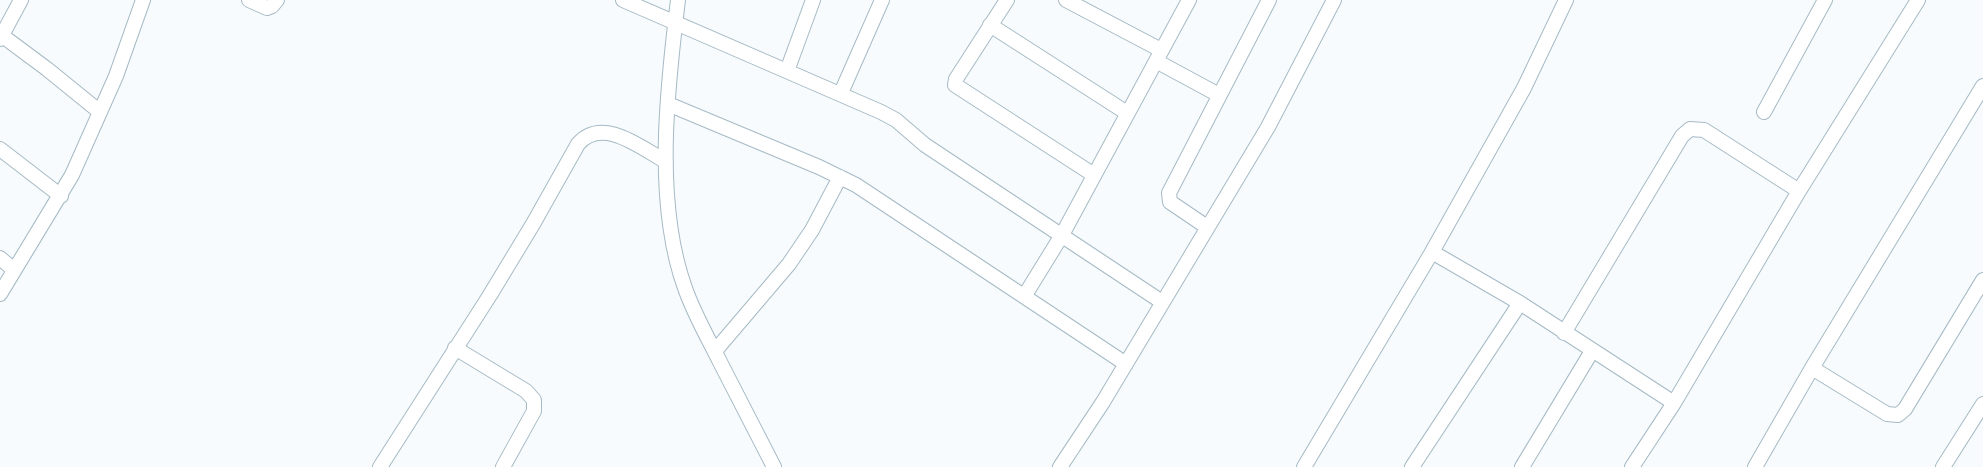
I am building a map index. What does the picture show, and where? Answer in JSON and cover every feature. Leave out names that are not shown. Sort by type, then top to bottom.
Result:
[{"type":"street","points":[[21,0],[1,36],[100,112]]},
{"type":"street","points":[[0,294],[61,196],[116,76],[143,0]]},
{"type":"street","points":[[249,0],[267,8],[277,0]]},
{"type":"street","points":[[623,0],[841,93],[896,120],[925,145],[1162,302]]},
{"type":"street","points":[[678,0],[665,161],[669,211],[677,263],[694,312],[774,467]]},
{"type":"street","points":[[787,71],[813,0]]},
{"type":"street","points":[[841,93],[882,0]]},
{"type":"street","points":[[1006,0],[956,79],[955,85],[1094,175]]},
{"type":"street","points":[[1066,0],[1219,95]]},
{"type":"street","points":[[1024,295],[1062,235],[1189,0]]},
{"type":"street","points":[[1207,227],[1170,202],[1168,196],[1269,0]]},
{"type":"street","points":[[1060,467],[1103,402],[1268,128],[1334,0]]},
{"type":"street","points":[[1304,467],[1432,252],[1524,88],[1566,0]]},
{"type":"street","points":[[1764,112],[1825,0]]},
{"type":"street","points":[[1632,467],[1674,403],[1799,191],[1918,0]]},
{"type":"street","points":[[990,25],[1127,113]]},
{"type":"street","points":[[1755,467],[1812,368],[1983,86]]},
{"type":"street","points":[[668,104],[840,177],[871,194],[1126,364]]},
{"type":"street","points":[[1564,333],[1682,136],[1690,129],[1704,130],[1799,191]]},
{"type":"street","points":[[380,467],[502,275],[584,137],[591,133],[601,132],[615,135],[665,161]]},
{"type":"street","points":[[0,149],[61,196]]},
{"type":"street","points":[[715,351],[796,255],[840,177]]},
{"type":"street","points":[[1432,252],[1520,303],[1674,403]]},
{"type":"street","points":[[0,258],[15,270]]},
{"type":"street","points":[[1812,368],[1887,414],[1898,415],[1905,409],[1983,280]]},
{"type":"street","points":[[1412,467],[1520,303]]},
{"type":"street","points":[[455,348],[526,391],[534,400],[534,411],[503,467]]},
{"type":"street","points":[[1522,467],[1592,351]]},
{"type":"street","points":[[1943,467],[1983,404]]}]
